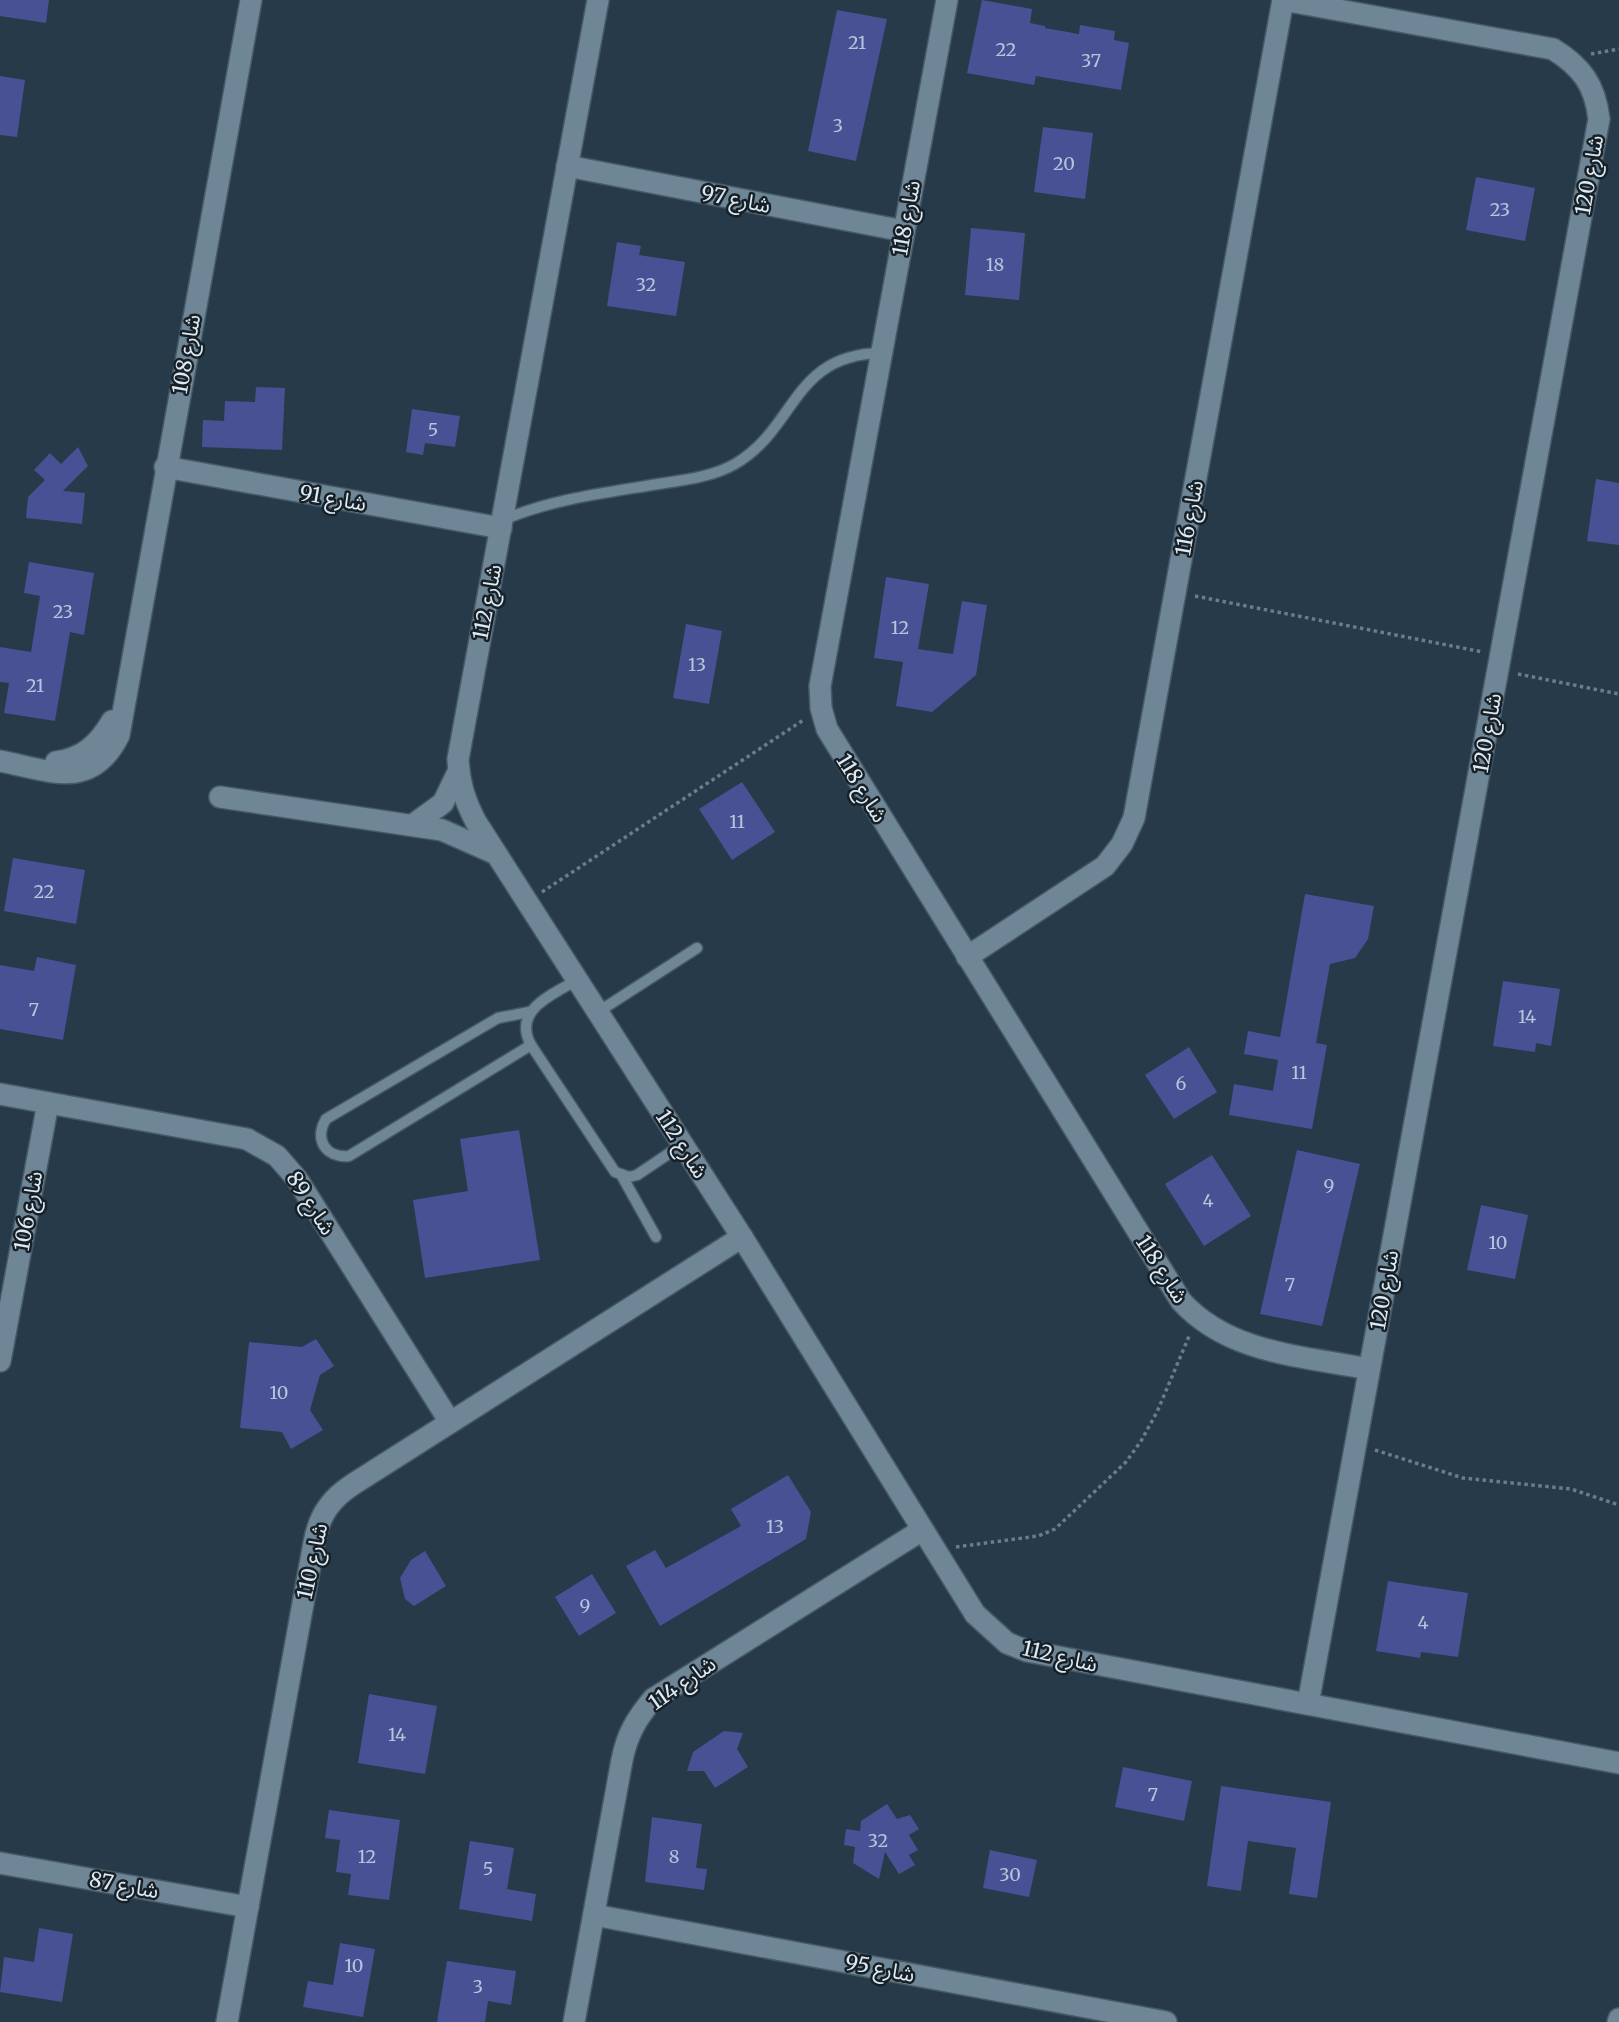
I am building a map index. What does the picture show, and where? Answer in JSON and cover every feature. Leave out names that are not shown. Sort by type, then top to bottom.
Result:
[{"type":"street","name":"شارع 108","points":[[0,761],[70,774],[94,765],[113,747],[119,735],[121,709],[251,0]]},
{"type":"street","name":"شارع 112","points":[[598,0],[460,748],[458,772],[466,803],[495,854],[742,1237],[975,1614],[990,1630],[1027,1651],[1619,1763]]},
{"type":"street","name":"شارع 118","points":[[947,0],[820,686],[821,708],[837,748],[1181,1301],[1196,1318],[1235,1341],[1370,1369]]},
{"type":"street","name":"شارع 120","points":[[1283,0],[1553,49],[1573,61],[1587,77],[1597,97],[1599,119],[1308,1704]]},
{"type":"street","name":"شارع 116","points":[[967,957],[1105,866],[1122,844],[1134,818],[1283,0]]},
{"type":"street","name":"شارع 97","points":[[567,166],[904,231]]},
{"type":"street","name":"شارع 91","points":[[165,467],[502,524]]},
{"type":"street","points":[[414,824],[443,803],[458,772]]},
{"type":"street","points":[[220,797],[414,824],[442,830],[495,854]]},
{"type":"street","name":"شارع 89","points":[[0,1094],[247,1139],[277,1156],[297,1179],[450,1422]]},
{"type":"street","name":"شارع 106","points":[[0,1361],[48,1103]]},
{"type":"street","name":"شارع 110","points":[[227,2022],[317,1524],[326,1507],[339,1493],[742,1237]]},
{"type":"street","name":"شارع 114","points":[[574,2022],[627,1738],[638,1717],[663,1693],[922,1530]]},
{"type":"street","name":"شارع 87","points":[[0,1863],[248,1907]]},
{"type":"street","name":"شارع 95","points":[[594,1915],[1166,2022]]},
{"type":"lane","points":[[502,524],[559,500],[716,472],[752,452],[824,368],[861,353],[882,353]]},
{"type":"lane","points":[[598,1012],[698,948]]},
{"type":"lane","points":[[531,1045],[349,1156],[339,1157],[323,1146],[321,1127],[334,1114],[498,1018],[529,1012],[577,980]]},
{"type":"lane","points":[[529,1012],[525,1022],[525,1034],[531,1045],[610,1165],[622,1176],[656,1237]]},
{"type":"lane","points":[[622,1176],[637,1175],[682,1144]]},
{"type":"path","points":[[1573,61],[1619,48]]},
{"type":"path","points":[[1176,593],[1499,663],[1619,694]]},
{"type":"path","points":[[527,902],[821,708]]},
{"type":"path","points":[[938,1555],[965,1544],[1038,1536],[1055,1529],[1126,1462],[1141,1441],[1157,1412],[1196,1318]]},
{"type":"path","points":[[1356,1444],[1463,1478],[1571,1489],[1619,1505]]},
{"type":"building","points":[[0,0],[49,0],[46,23],[0,16]]},
{"type":"building","points":[[982,0],[1032,9],[1030,23],[1045,28],[1079,34],[1080,25],[1115,31],[1114,40],[1129,43],[1121,90],[1036,76],[1034,85],[967,73]]},
{"type":"building","points":[[837,10],[887,19],[856,161],[808,151]]},
{"type":"building","points":[[0,76],[25,80],[17,137],[0,135]]},
{"type":"building","points":[[1043,127],[1093,133],[1085,199],[1034,192]]},
{"type":"building","points":[[1476,177],[1535,188],[1525,241],[1466,230]]},
{"type":"building","points":[[971,228],[1025,233],[1019,300],[965,295]]},
{"type":"building","points":[[617,242],[641,246],[639,255],[685,262],[676,316],[607,306]]},
{"type":"building","points":[[256,387],[285,388],[282,450],[202,447],[203,420],[224,421],[225,401],[255,402]]},
{"type":"building","points":[[412,409],[460,416],[455,447],[425,443],[423,455],[406,452]]},
{"type":"building","points":[[78,447],[88,466],[63,491],[85,493],[82,524],[26,518],[28,497],[45,480],[34,470],[50,453],[61,464]]},
{"type":"building","points":[[1596,479],[1619,483],[1619,545],[1587,541]]},
{"type":"building","points":[[29,562],[94,573],[84,635],[70,632],[55,721],[4,713],[9,683],[0,682],[0,647],[31,652],[40,596],[24,593]]},
{"type":"building","points":[[886,577],[929,584],[918,649],[953,654],[962,601],[987,605],[976,675],[932,712],[896,706],[903,662],[874,658]]},
{"type":"building","points":[[686,624],[722,631],[709,704],[673,698]]},
{"type":"building","points":[[742,782],[775,832],[732,860],[699,809]]},
{"type":"building","points":[[13,858],[85,870],[76,924],[4,911]]},
{"type":"building","points":[[1305,894],[1374,906],[1368,939],[1355,958],[1330,964],[1316,1043],[1327,1045],[1312,1129],[1229,1115],[1234,1084],[1273,1091],[1278,1060],[1244,1054],[1248,1031],[1280,1037]]},
{"type":"building","points":[[37,957],[76,965],[63,1040],[0,1029],[0,965],[34,971]]},
{"type":"building","points":[[1503,981],[1560,989],[1551,1046],[1536,1043],[1535,1052],[1493,1046]]},
{"type":"building","points":[[1189,1047],[1217,1092],[1174,1119],[1145,1075]]},
{"type":"building","points":[[519,1130],[540,1260],[425,1278],[413,1200],[468,1191],[460,1139]]},
{"type":"building","points":[[1297,1150],[1360,1164],[1322,1326],[1260,1314]]},
{"type":"building","points":[[1212,1155],[1251,1216],[1204,1246],[1165,1184]]},
{"type":"building","points":[[1481,1205],[1528,1215],[1515,1279],[1467,1270]]},
{"type":"building","points":[[316,1339],[334,1366],[320,1375],[310,1410],[323,1430],[291,1449],[282,1432],[240,1428],[249,1342],[302,1347]]},
{"type":"building","points":[[788,1475],[811,1512],[806,1539],[660,1626],[626,1566],[655,1550],[666,1568],[741,1526],[731,1509]]},
{"type":"building","points":[[425,1551],[446,1586],[414,1606],[405,1599],[400,1578],[411,1560]]},
{"type":"building","points":[[592,1574],[616,1613],[579,1636],[555,1597]]},
{"type":"building","points":[[1388,1581],[1468,1593],[1458,1657],[1421,1652],[1420,1658],[1376,1651]]},
{"type":"building","points":[[369,1694],[437,1706],[425,1774],[358,1763]]},
{"type":"building","points":[[724,1731],[743,1733],[737,1749],[748,1767],[715,1788],[704,1771],[687,1771],[693,1752]]},
{"type":"building","points":[[1123,1767],[1192,1781],[1184,1821],[1115,1807]]},
{"type":"building","points":[[1221,1786],[1331,1802],[1317,1898],[1289,1894],[1296,1848],[1248,1841],[1241,1891],[1207,1886]]},
{"type":"building","points":[[887,1804],[897,1819],[910,1815],[919,1829],[909,1835],[918,1850],[909,1855],[915,1865],[899,1874],[885,1852],[879,1879],[853,1863],[855,1847],[844,1845],[846,1829],[860,1831],[861,1821]]},
{"type":"building","points":[[329,1810],[400,1820],[389,1900],[348,1895],[351,1874],[336,1872],[340,1840],[325,1838]]},
{"type":"building","points":[[652,1817],[702,1824],[696,1868],[707,1869],[704,1890],[645,1882]]},
{"type":"building","points":[[470,1841],[514,1848],[507,1889],[536,1894],[532,1921],[459,1909]]},
{"type":"building","points":[[990,1850],[1037,1860],[1029,1897],[983,1888]]},
{"type":"building","points":[[39,1928],[73,1934],[62,2002],[0,1992],[4,1957],[34,1962]]},
{"type":"building","points":[[340,1943],[375,1949],[363,2017],[303,2007],[308,1981],[333,1985]]},
{"type":"building","points":[[447,1961],[516,1971],[511,2005],[488,2001],[485,2022],[437,2022]]}]
